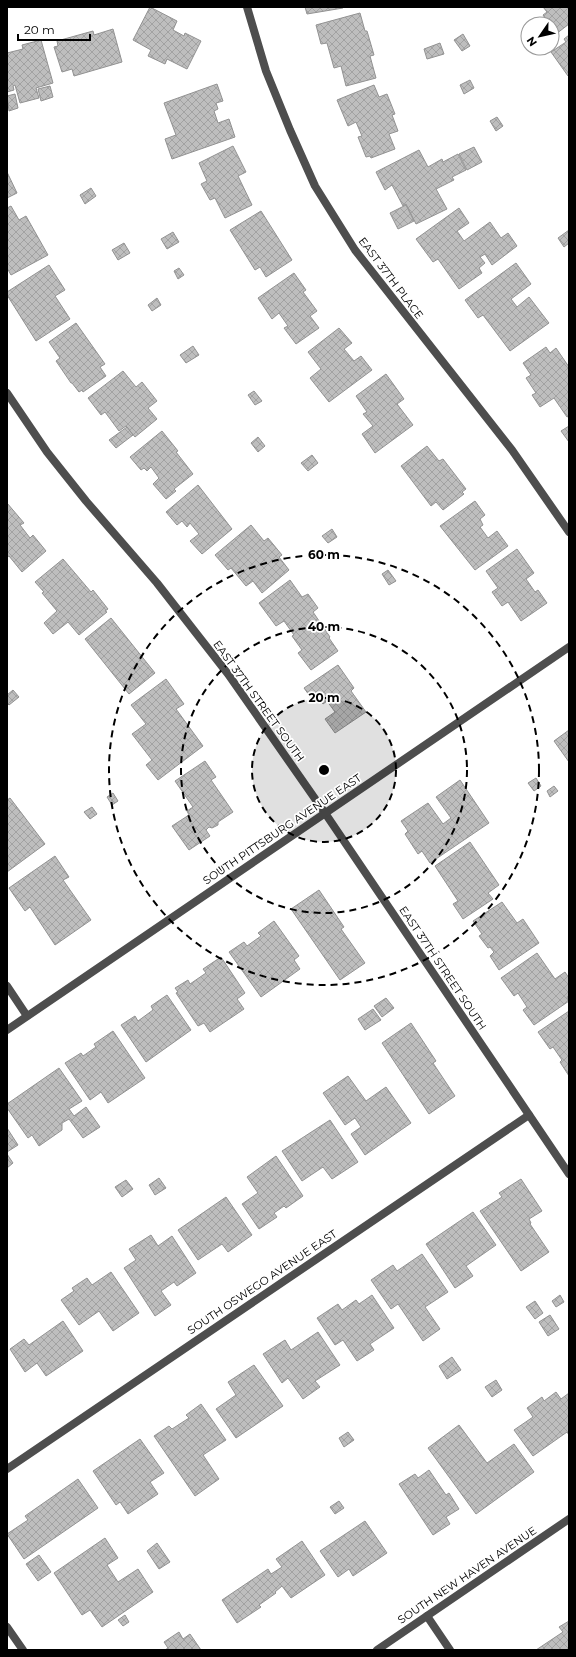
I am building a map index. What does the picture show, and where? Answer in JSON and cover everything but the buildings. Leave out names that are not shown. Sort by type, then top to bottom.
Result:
[{"type":"street","name":"EAST 37TH PLACE","points":[[247,7],[266,70],[290,130],[315,186],[355,250],[512,450],[569,532]]},
{"type":"street","name":"EAST 37TH STREET SOUTH","points":[[7,393],[47,452],[86,501],[157,583],[228,674],[325,812],[569,1174]]},
{"type":"street","name":"SOUTH PITTSBURG AVENUE EAST","points":[[7,1030],[569,647]]},
{"type":"street","points":[[7,986],[27,1016]]},
{"type":"street","name":"SOUTH OSWEGO AVENUE EAST","points":[[7,1469],[529,1114]]},
{"type":"street","name":"SOUTH NEW HAVEN AVENUE","points":[[377,1650],[569,1519]]},
{"type":"street","points":[[427,1616],[450,1650]]},
{"type":"street","points":[[7,1627],[23,1650]]}]
